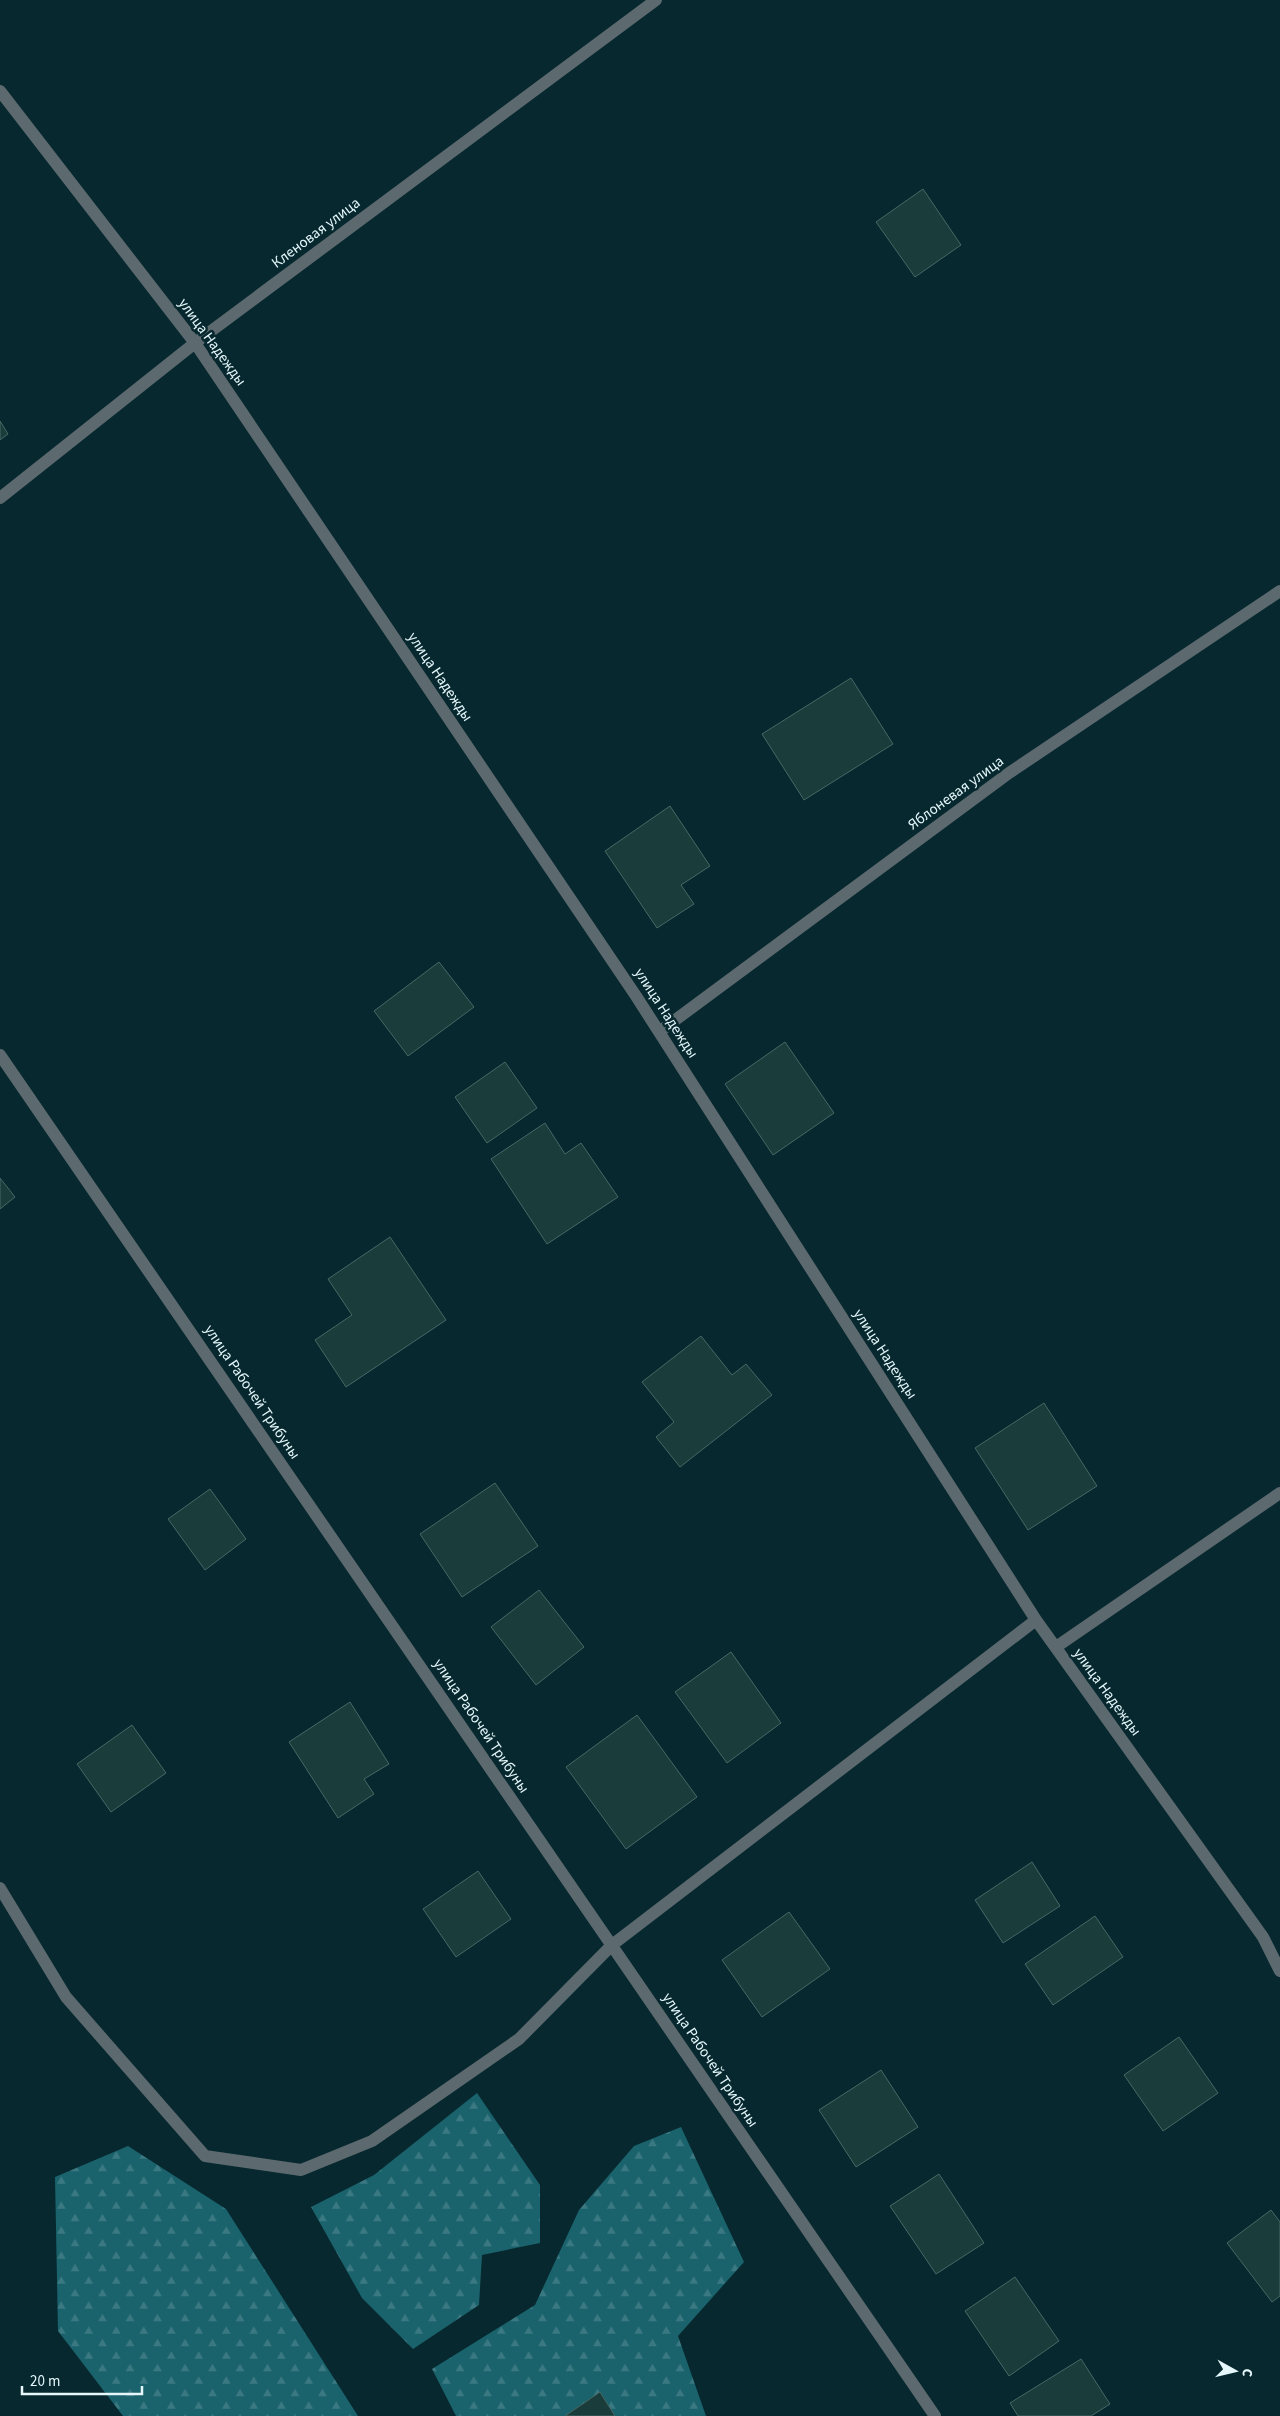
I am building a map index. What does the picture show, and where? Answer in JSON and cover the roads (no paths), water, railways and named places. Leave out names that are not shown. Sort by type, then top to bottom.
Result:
[{"type":"street","name":"Кленовая улица","points":[[0,498],[195,343],[656,0]]},
{"type":"street","name":"улица Надежды","points":[[0,91],[195,343],[660,1032],[1036,1620],[1263,1937],[1280,1971]]},
{"type":"street","name":"Яблоневая улица","points":[[660,1032],[1009,773],[1280,591]]},
{"type":"street","name":"улица Рабочей Трибуны","points":[[0,1055],[935,2416]]},
{"type":"street","points":[[1056,1647],[1280,1493]]},
{"type":"street","points":[[0,1888],[66,1997],[205,2156],[302,2170],[372,2141],[519,2039],[612,1945],[1036,1620]]}]
